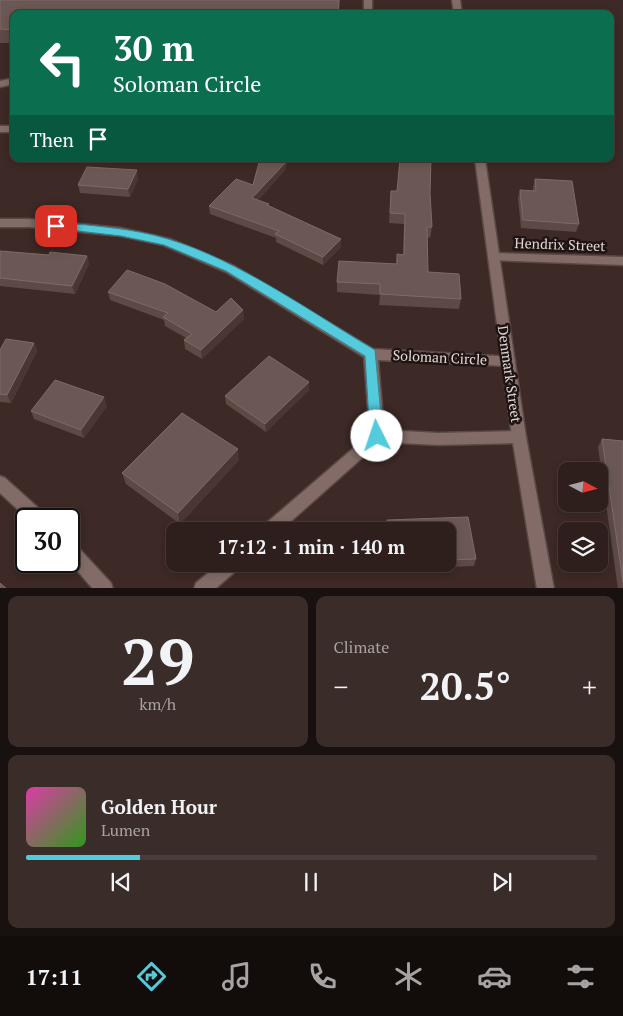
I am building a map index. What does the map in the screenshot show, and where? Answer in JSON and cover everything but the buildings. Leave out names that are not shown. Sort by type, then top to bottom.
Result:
[{"type":"street","name":"Denmark Street","points":[[480,162],[519,437],[546,588]]},
{"type":"street","name":"Soloman Circle","points":[[0,223],[29,223],[121,232],[166,242],[230,269],[371,354],[508,361]]},
{"type":"street","name":"Hendrix Street","points":[[495,257],[623,261]]},
{"type":"street","points":[[371,354],[377,436]]},
{"type":"street","points":[[279,522],[377,436],[438,439],[519,437]]},
{"type":"street","points":[[0,483],[27,508]]},
{"type":"street","points":[[80,560],[106,588]]},
{"type":"street","points":[[202,588],[221,572]]},
{"type":"route","points":[[56,226],[121,232],[166,242],[230,269],[292,304],[371,354],[377,436]]}]
